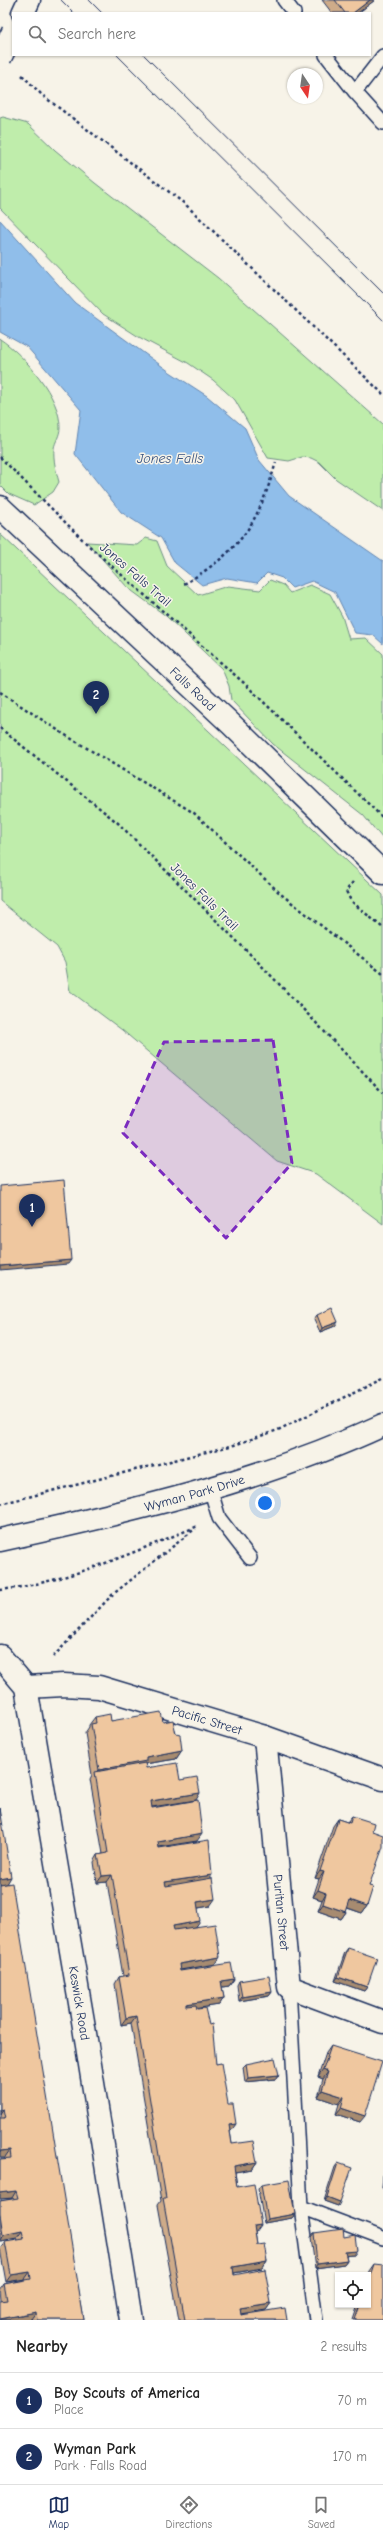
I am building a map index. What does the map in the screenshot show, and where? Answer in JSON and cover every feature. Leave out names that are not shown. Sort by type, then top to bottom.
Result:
[{"type":"street","points":[[23,12],[29,0]]},
{"type":"street","points":[[0,58],[12,34]]},
{"type":"street","name":"Falls Road","points":[[0,507],[231,724],[383,873]]},
{"type":"street","name":"Wyman Park Drive","points":[[0,1540],[65,1526],[210,1488],[301,1459],[383,1425]]},
{"type":"street","points":[[0,1656],[26,1687]]},
{"type":"street","name":"Pacific Street","points":[[26,1687],[64,1685],[99,1687],[265,1737],[383,1779]]},
{"type":"street","name":"Keswick Road","points":[[26,1687],[83,2021],[131,2320]]},
{"type":"street","name":"Puritan Street","points":[[265,1737],[289,1987]]},
{"type":"street","points":[[289,1987],[383,2022]]},
{"type":"lane","points":[[284,0],[293,12]]},
{"type":"lane","points":[[327,56],[355,92],[383,123]]},
{"type":"lane","points":[[355,92],[383,56]]},
{"type":"lane","points":[[210,1488],[219,1518],[250,1558]]},
{"type":"lane","points":[[289,1987],[301,2207],[316,2320]]},
{"type":"lane","points":[[301,2207],[383,2238]]},
{"type":"path","points":[[21,74],[42,94],[186,204],[383,394]]},
{"type":"path","name":"Jones Falls Trail","points":[[0,457],[88,545],[244,683],[383,818]]},
{"type":"path","points":[[184,584],[212,567],[242,541],[261,509],[276,462]]},
{"type":"path","points":[[0,692],[62,733],[194,813],[282,895],[383,974]]},
{"type":"path","name":"Jones Falls Trail","points":[[0,728],[118,823],[258,962],[383,1093]]},
{"type":"path","points":[[356,878],[346,891],[351,901],[383,928]]},
{"type":"path","points":[[0,1504],[234,1445],[278,1430],[383,1378]]},
{"type":"path","points":[[0,1590],[48,1582],[81,1572],[200,1525],[112,1595],[83,1624],[26,1687]]},
{"type":"highlighted area","points":[[273,1040],[292,1163],[226,1238],[123,1133],[164,1042]]},
{"type":"green space","points":[[3,117],[28,124],[55,150],[95,183],[218,278],[383,424],[383,511],[336,479],[319,462],[311,458],[302,457],[289,461],[268,458],[235,400],[213,380],[188,363],[139,337],[103,314],[0,208],[0,118]]},
{"type":"green space","points":[[0,339],[20,355],[30,366],[48,390],[59,416],[60,431],[54,452],[59,482],[53,492],[34,505],[9,494],[0,485]]},
{"type":"green space","points":[[0,534],[383,895],[383,1224],[316,1174],[277,1161],[122,1030],[70,991],[65,962],[57,947],[0,901]]},
{"type":"green space","points":[[146,538],[157,541],[167,566],[198,595],[228,586],[260,590],[270,580],[283,585],[290,593],[310,585],[330,594],[342,616],[349,639],[366,638],[383,654],[383,839],[363,815],[273,744],[231,700],[229,686],[222,669],[166,616],[128,588],[87,542],[137,545]]},
{"type":"water","name":"Jones Falls","points":[[0,220],[75,303],[170,372],[207,396],[245,428],[259,460],[289,496],[383,561],[383,644],[373,635],[355,633],[335,592],[312,581],[292,588],[282,578],[267,573],[257,583],[227,578],[202,585],[175,563],[161,538],[121,512],[75,454],[81,410],[27,347],[0,332]]},
{"type":"building","points":[[335,0],[370,0],[354,12],[344,12]]},
{"type":"building","points":[[64,1180],[71,1260],[0,1266],[0,1186]]},
{"type":"building","points":[[332,1308],[338,1322],[322,1328],[317,1315]]},
{"type":"building","points":[[161,1712],[163,1722],[173,1720],[176,1734],[180,1735],[182,1750],[146,1757],[146,1761],[99,1770],[91,1724],[96,1723],[95,1717],[110,1714],[111,1721]]},
{"type":"building","points":[[145,1763],[146,1768],[177,1763],[180,1780],[197,1777],[200,1793],[151,1801],[152,1808],[198,1800],[202,1834],[158,1842],[159,1848],[209,1840],[212,1875],[165,1882],[166,1886],[212,1878],[215,1899],[197,1902],[200,1921],[173,1926],[174,1930],[215,1924],[220,1957],[179,1964],[180,1971],[231,1963],[234,1979],[221,1981],[224,1998],[186,2004],[186,2006],[196,2005],[197,2009],[205,2008],[209,2025],[212,2024],[216,2064],[221,2063],[228,2104],[233,2104],[236,2124],[229,2125],[232,2144],[253,2141],[257,2162],[234,2166],[237,2187],[254,2184],[261,2225],[254,2226],[257,2245],[264,2244],[267,2261],[233,2267],[234,2275],[265,2269],[271,2303],[240,2308],[241,2315],[285,2308],[287,2320],[185,2320],[163,2198],[166,2198],[136,2016],[126,2018],[119,1977],[129,1975],[112,1875],[102,1876],[98,1855],[108,1853],[95,1772]]},
{"type":"building","points":[[0,1808],[11,1877],[0,1879]]},
{"type":"building","points":[[352,1816],[374,1823],[372,1831],[383,1835],[383,1847],[369,1886],[373,1887],[367,1906],[350,1900],[346,1912],[323,1904],[326,1893],[318,1890],[324,1872],[320,1871],[338,1819],[350,1823]]},
{"type":"building","points":[[12,1883],[84,2320],[37,2320],[36,2312],[0,2319],[0,2301],[7,2300],[4,2284],[31,2279],[30,2272],[11,2275],[5,2242],[24,2239],[22,2231],[3,2235],[0,2214],[0,2201],[18,2198],[16,2191],[0,2193],[0,2159],[11,2158],[10,2150],[0,2151],[0,2118],[5,2118],[3,2109],[0,2110],[0,1885]]},
{"type":"building","points":[[348,1948],[377,1958],[367,1987],[338,1977]]},
{"type":"building","points":[[269,1976],[272,1992],[242,1997],[239,1981]]},
{"type":"building","points":[[331,2046],[382,2062],[365,2116],[341,2108],[344,2097],[322,2090],[328,2072],[323,2070]]},
{"type":"building","points":[[275,2058],[279,2075],[248,2078],[246,2064]]},
{"type":"building","points":[[338,2163],[352,2168],[340,2202],[327,2197]]},
{"type":"building","points":[[289,2180],[295,2214],[267,2219],[261,2185]]},
{"type":"building","points":[[343,2229],[344,2237],[355,2235],[357,2251],[345,2252],[347,2260],[317,2264],[314,2233]]},
{"type":"building","points":[[374,2264],[383,2265],[383,2320],[355,2320],[359,2308],[371,2308],[371,2273]]},
{"type":"tram line","points":[[61,0],[73,12]]},
{"type":"tram line","points":[[89,0],[101,12]]},
{"type":"tram line","points":[[118,56],[383,320]]},
{"type":"tram line","points":[[145,56],[383,293]]},
{"type":"place","name":"Wyman Park","points":[[96,714]]},
{"type":"place","name":"Boy Scouts of America","points":[[32,1227]]}]
